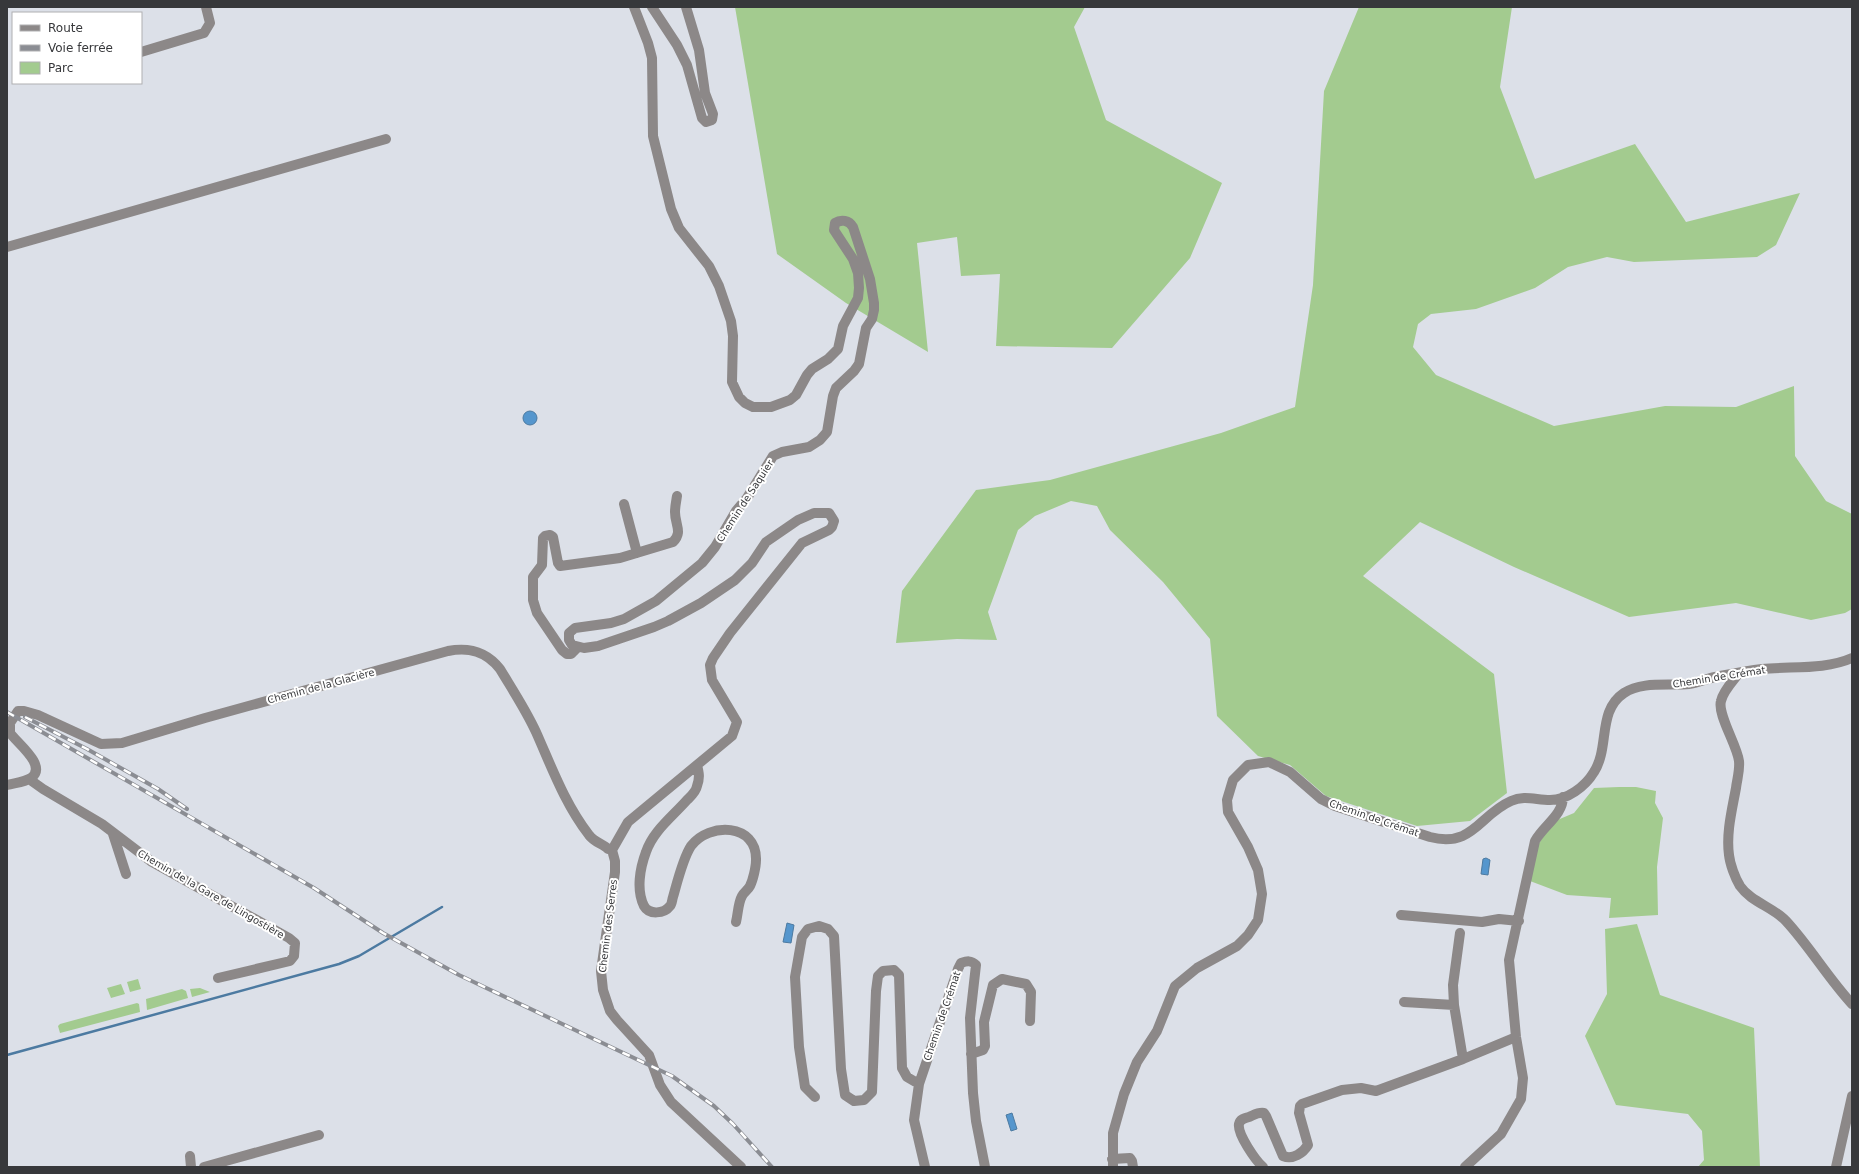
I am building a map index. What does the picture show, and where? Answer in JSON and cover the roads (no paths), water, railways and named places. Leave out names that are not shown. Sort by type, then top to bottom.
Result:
[{"type":"street","points":[[142,52],[204,33],[210,23],[206,7]]},
{"type":"street","name":"Chemin de Saquier","points":[[577,648],[572,645],[569,640],[569,633],[575,628],[611,623],[637,613],[656,601],[702,562],[715,547],[736,511],[747,498],[773,456],[782,452],[809,447],[820,440],[827,432],[833,396],[836,388],[854,371],[859,364],[866,328],[872,319],[874,310],[870,279],[853,227],[848,222],[838,221],[835,223],[834,230],[853,258],[858,273],[860,288],[858,298],[843,326],[838,349],[831,356],[812,369],[796,394],[790,400],[771,407],[761,408],[749,405],[739,397],[732,382],[733,336],[727,308],[709,266],[679,228],[671,209],[653,136],[652,58],[648,42],[634,7]]},
{"type":"street","points":[[652,7],[682,54],[691,77],[700,114],[704,121],[710,122],[713,114],[705,93],[699,50],[686,7]]},
{"type":"street","points":[[7,247],[386,139]]},
{"type":"street","points":[[611,846],[628,822],[732,736],[737,726],[736,719],[712,680],[710,665],[712,658],[802,543],[832,527],[834,521],[829,513],[814,513],[798,520],[766,542],[752,563],[735,580],[701,603],[668,621],[598,646],[577,648],[571,654],[567,654],[562,650],[537,613],[533,600],[532,582],[533,577],[542,565],[543,538],[550,535],[553,537],[558,563],[563,566],[613,559],[673,542],[679,530],[674,514],[677,496]]},
{"type":"street","points":[[624,504],[637,553]]},
{"type":"street","name":"Chemin de la Glacière","points":[[29,779],[35,773],[35,762],[11,735],[9,730],[10,723],[18,711],[27,711],[38,715],[101,744],[122,743],[205,718],[440,653],[458,649],[468,649],[485,654],[493,659],[500,668],[535,731],[555,779],[569,804],[592,840],[611,846]]},
{"type":"street","name":"Chemin de Crémat","points":[[1113,1163],[1115,1125],[1124,1094],[1137,1062],[1156,1031],[1175,986],[1198,968],[1237,946],[1258,920],[1262,894],[1258,870],[1248,847],[1228,812],[1227,800],[1232,780],[1248,765],[1269,762],[1279,766],[1290,772],[1321,800],[1349,811],[1439,839],[1456,838],[1471,832],[1501,806],[1511,800],[1527,797],[1551,800],[1563,798],[1577,790],[1594,772],[1602,752],[1608,713],[1618,697],[1635,687],[1648,685],[1692,684],[1738,673],[1763,669],[1817,666],[1852,658]]},
{"type":"street","points":[[1738,673],[1723,696],[1720,705],[1735,746],[1739,762],[1739,772],[1729,830],[1729,854],[1731,862],[1740,886],[1748,894],[1785,920],[1812,953],[1838,989],[1852,1004]]},
{"type":"street","points":[[697,765],[700,775],[696,790],[664,823],[652,840],[646,852],[640,886],[642,901],[647,910],[651,912],[661,912],[666,909],[671,905],[679,876],[691,846],[704,835],[718,829],[732,829],[744,834],[750,840],[756,859],[750,887],[742,896],[736,922]]},
{"type":"street","points":[[7,785],[29,779]]},
{"type":"street","name":"Chemin de la Gare de Lingostière","points":[[29,779],[102,824],[113,834],[152,862],[289,938],[294,943],[295,950],[290,961],[218,978]]},
{"type":"street","points":[[1465,1167],[1501,1134],[1521,1099],[1523,1078],[1516,1037],[1509,960],[1519,921],[1535,841],[1540,831],[1557,814],[1563,802],[1563,798]]},
{"type":"street","points":[[113,834],[126,874]]},
{"type":"street","name":"Chemin des Serres","points":[[611,846],[616,862],[602,972],[603,990],[608,1004],[617,1020],[650,1055],[660,1085],[670,1102],[741,1167]]},
{"type":"street","points":[[1401,915],[1482,922],[1499,919],[1519,921]]},
{"type":"street","points":[[815,1097],[805,1087],[799,1047],[795,978],[802,937],[808,929],[819,926],[828,929],[834,936],[841,1069],[845,1095],[854,1100],[864,1100],[872,1092],[876,990],[878,976],[883,971],[894,970],[899,975],[902,1068],[906,1077],[919,1084]]},
{"type":"street","points":[[1460,933],[1453,985],[1454,1005],[1463,1059]]},
{"type":"street","name":"Chemin de Crémat","points":[[925,1167],[914,1120],[919,1084],[958,969],[961,963],[967,961],[976,965],[970,1018],[971,1054],[976,1122],[985,1167]]},
{"type":"street","points":[[971,1054],[983,1050],[985,1046],[985,1014],[992,989],[997,982],[1002,979],[1026,984],[1030,992],[1030,1021]]},
{"type":"street","points":[[1404,1002],[1454,1005]]},
{"type":"street","points":[[1263,1167],[1252,1155],[1239,1128],[1239,1124],[1244,1118],[1264,1113],[1283,1156],[1289,1158],[1293,1157],[1305,1150],[1308,1145],[1298,1113],[1302,1104],[1342,1090],[1361,1088],[1376,1091],[1463,1059],[1516,1037]]},
{"type":"street","points":[[1836,1167],[1852,1096]]},
{"type":"street","points":[[204,1167],[319,1135]]},
{"type":"street","points":[[190,1156],[191,1167]]},
{"type":"street","points":[[1113,1163],[1130,1158],[1132,1160],[1133,1167]]},
{"type":"water","points":[[530,411],[535,413],[537,418],[535,423],[530,425],[525,423],[523,418],[525,413]]},
{"type":"water","points":[[1486,858],[1490,860],[1488,875],[1481,874],[1483,859]]},
{"type":"water","points":[[787,923],[794,925],[791,943],[783,942]]},
{"type":"water","points":[[1012,1113],[1017,1129],[1011,1131],[1006,1115]]},
{"type":"waterway","points":[[7,1055],[339,964],[359,956],[442,907]]},
{"type":"railway","points":[[7,712],[314,888],[383,933],[459,975],[672,1076],[714,1106],[733,1124],[772,1167]]},
{"type":"railway","points":[[25,717],[87,749],[158,789],[187,809]]}]
